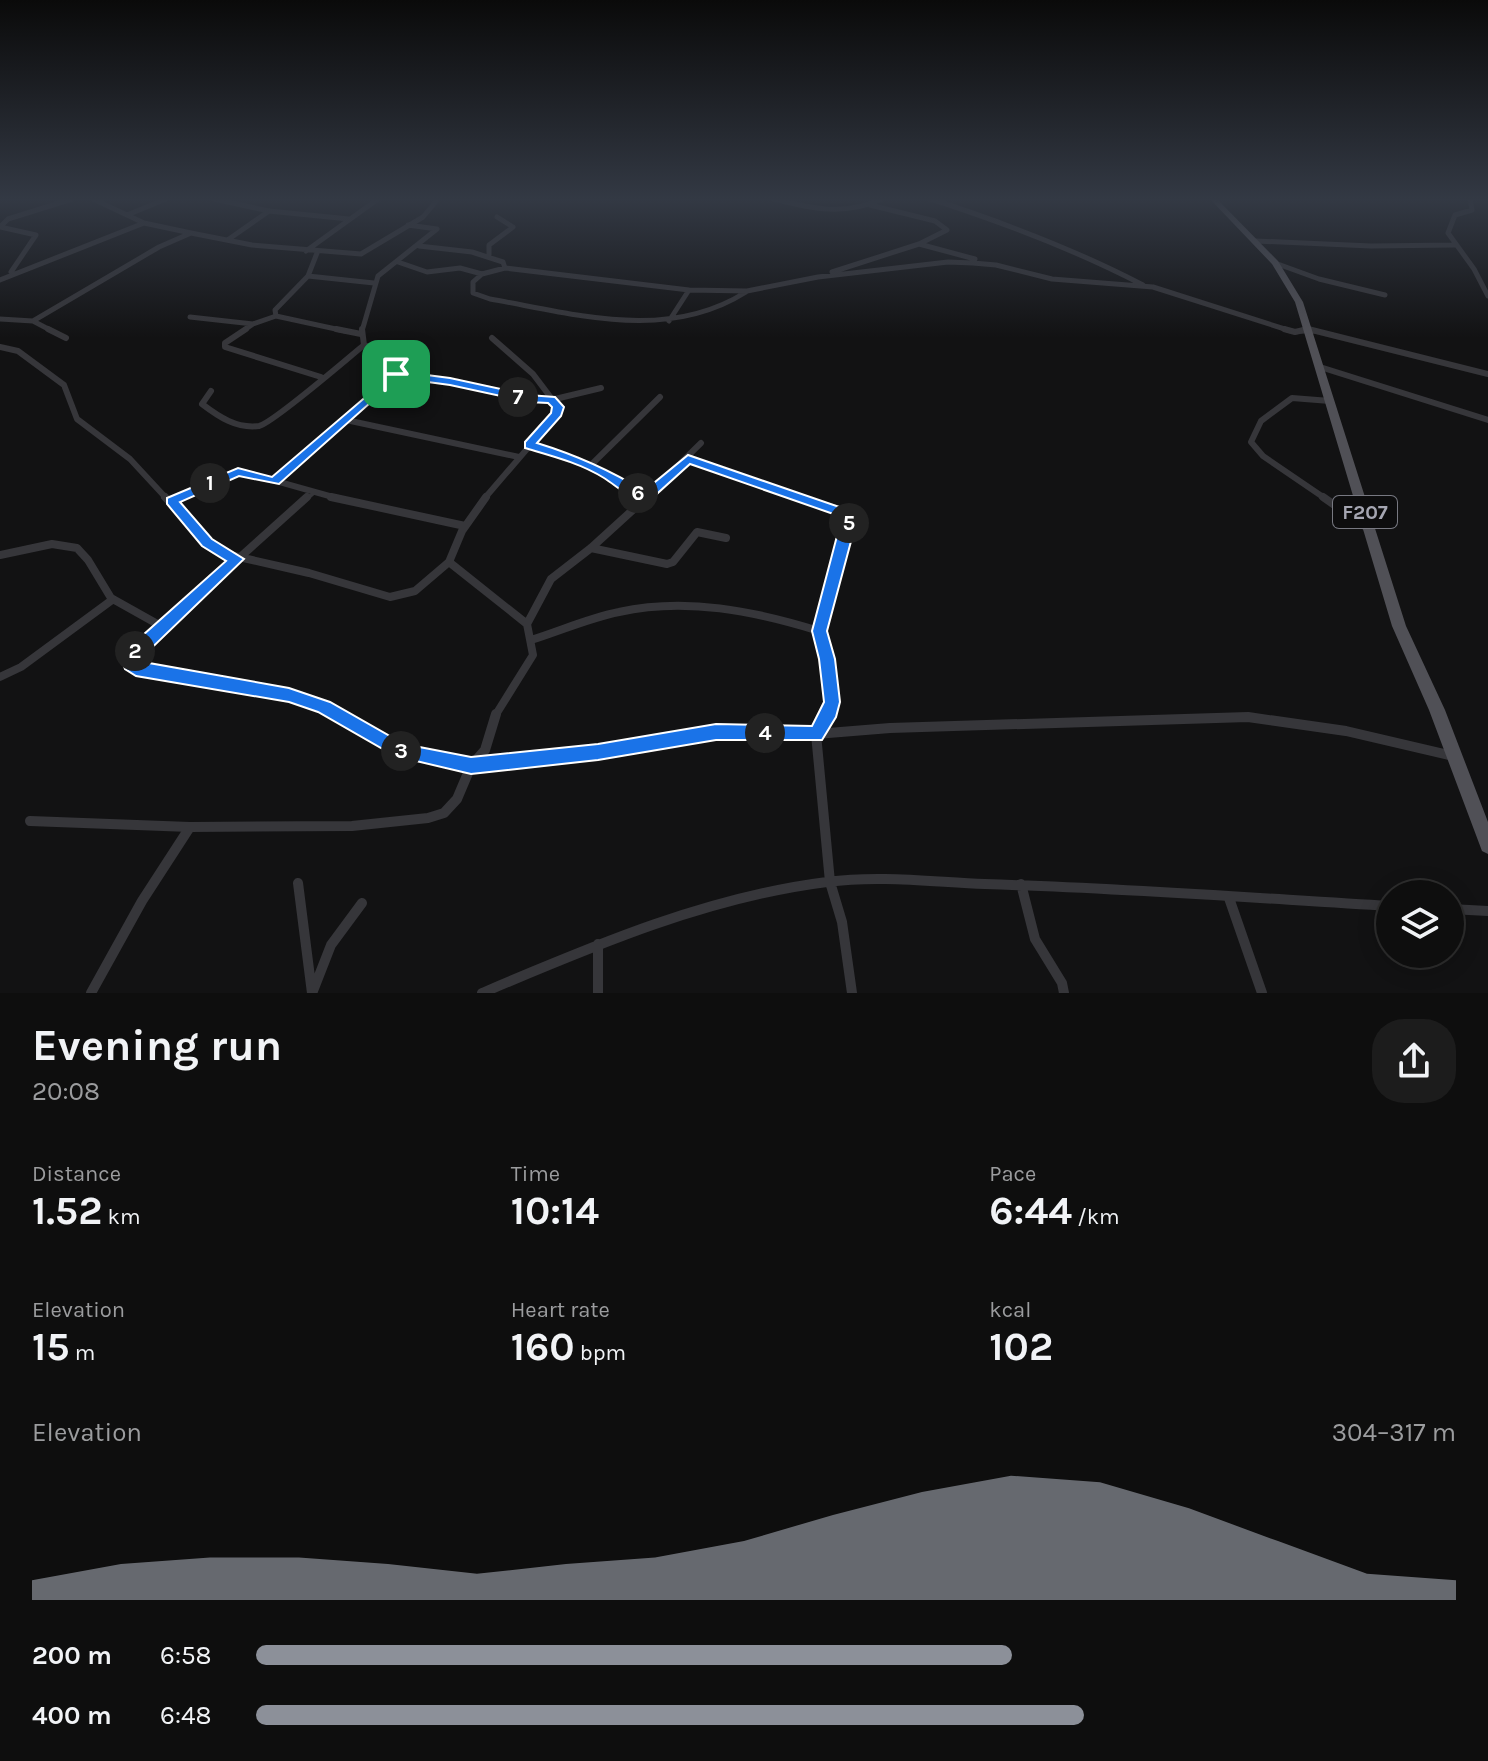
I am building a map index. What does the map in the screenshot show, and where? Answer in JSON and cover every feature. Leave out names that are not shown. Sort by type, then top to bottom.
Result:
[{"type":"main road","name":"F207","points":[[1260,245],[1275,263],[1299,302],[1399,626],[1488,845]]},
{"type":"street","points":[[10,274],[29,245]]},
{"type":"street","points":[[0,280],[85,245]]},
{"type":"street","points":[[33,321],[163,245]]},
{"type":"street","points":[[255,245],[317,253],[366,253],[377,245]]},
{"type":"street","points":[[306,251],[314,245]]},
{"type":"street","points":[[489,245],[489,255]]},
{"type":"street","points":[[818,277],[915,245]]},
{"type":"street","points":[[924,245],[1052,279],[1153,287]]},
{"type":"street","points":[[1060,245],[1153,287],[1295,332],[1308,329],[1488,374]]},
{"type":"street","points":[[1356,245],[1426,245]]},
{"type":"street","points":[[1454,245],[1474,269],[1488,296]]},
{"type":"street","points":[[364,345],[361,334],[374,283],[419,246],[463,249],[489,255],[503,262],[505,268]]},
{"type":"street","points":[[276,316],[275,310],[308,276],[317,253]]},
{"type":"street","points":[[398,262],[427,272],[460,268],[482,274]]},
{"type":"street","points":[[747,291],[722,309],[652,322],[490,299],[473,293],[473,282],[482,274],[505,268],[689,290],[747,291],[818,277],[948,262],[996,265]]},
{"type":"street","points":[[1275,263],[1319,279],[1385,295]]},
{"type":"street","points":[[308,276],[374,283]]},
{"type":"street","points":[[1124,285],[1126,276]]},
{"type":"street","points":[[669,321],[689,290]]},
{"type":"street","points":[[321,377],[225,347],[225,343],[253,324],[276,316],[361,334]]},
{"type":"street","points":[[190,317],[253,324]]},
{"type":"street","points":[[0,319],[33,321],[66,338]]},
{"type":"street","points":[[0,327],[15,320]]},
{"type":"street","points":[[0,347],[18,351],[64,385],[77,419],[130,459],[207,542],[221,553],[309,573],[390,597],[415,591],[449,562],[452,544],[465,526],[557,414],[558,407],[533,374],[492,338]]},
{"type":"street","points":[[211,391],[202,404],[233,425],[250,428],[264,425],[283,413],[321,377],[364,345]]},
{"type":"street","points":[[275,481],[396,374],[408,357],[364,345]]},
{"type":"street","points":[[1320,367],[1488,420]]},
{"type":"street","points":[[396,374],[450,381],[528,399],[551,400],[601,388]]},
{"type":"street","points":[[590,466],[660,397]]},
{"type":"street","points":[[1330,401],[1292,398],[1261,421],[1251,442],[1263,456],[1371,531]]},
{"type":"street","points":[[346,420],[519,457]]},
{"type":"street","points":[[527,624],[551,579],[591,548],[688,459],[701,443]]},
{"type":"street","points":[[529,445],[590,466],[645,498]]},
{"type":"street","points":[[688,459],[847,514],[850,519],[819,631],[827,659],[832,702],[828,717],[816,734],[830,882],[842,922],[852,993]]},
{"type":"street","points":[[171,501],[238,472],[312,493],[465,526]]},
{"type":"street","points":[[312,493],[194,601],[161,626],[129,657],[130,665],[136,669],[289,695],[324,707],[401,751],[471,766],[598,752],[716,732],[816,734],[890,728],[1248,717],[1346,731],[1454,756]]},
{"type":"street","points":[[591,548],[667,564],[673,562],[697,532],[726,538]]},
{"type":"street","points":[[0,555],[22,553],[48,544],[71,545],[85,555],[112,600],[161,626]]},
{"type":"street","points":[[30,821],[190,827],[352,826],[428,818],[444,813],[457,799],[471,766],[491,736],[497,709],[533,655],[527,624],[449,562]]},
{"type":"street","points":[[0,677],[21,667],[112,600]]},
{"type":"street","points":[[531,640],[620,612],[667,606],[773,616],[819,631]]},
{"type":"street","points":[[91,993],[142,901],[190,827]]},
{"type":"street","points":[[482,993],[669,918],[746,897],[830,882],[1021,884],[1376,905]]},
{"type":"street","points":[[298,883],[312,993]]},
{"type":"street","points":[[1021,884],[1035,939],[1062,983],[1064,993]]},
{"type":"street","points":[[1229,898],[1262,993]]},
{"type":"street","points":[[312,993],[331,945],[362,903]]},
{"type":"street","points":[[1464,910],[1488,911]]},
{"type":"street","points":[[598,944],[598,993]]},
{"type":"route","points":[[396,374],[450,381],[528,399],[551,400],[558,407],[557,414],[529,445],[568,456],[606,473],[645,498],[688,459],[847,514],[850,519],[819,631],[827,659],[832,702],[828,717],[816,734],[716,732],[598,752],[471,766],[401,751],[324,707],[289,695],[136,669],[130,665],[129,657],[237,559],[221,553],[207,542],[171,501],[238,472],[275,481],[396,374]]}]
